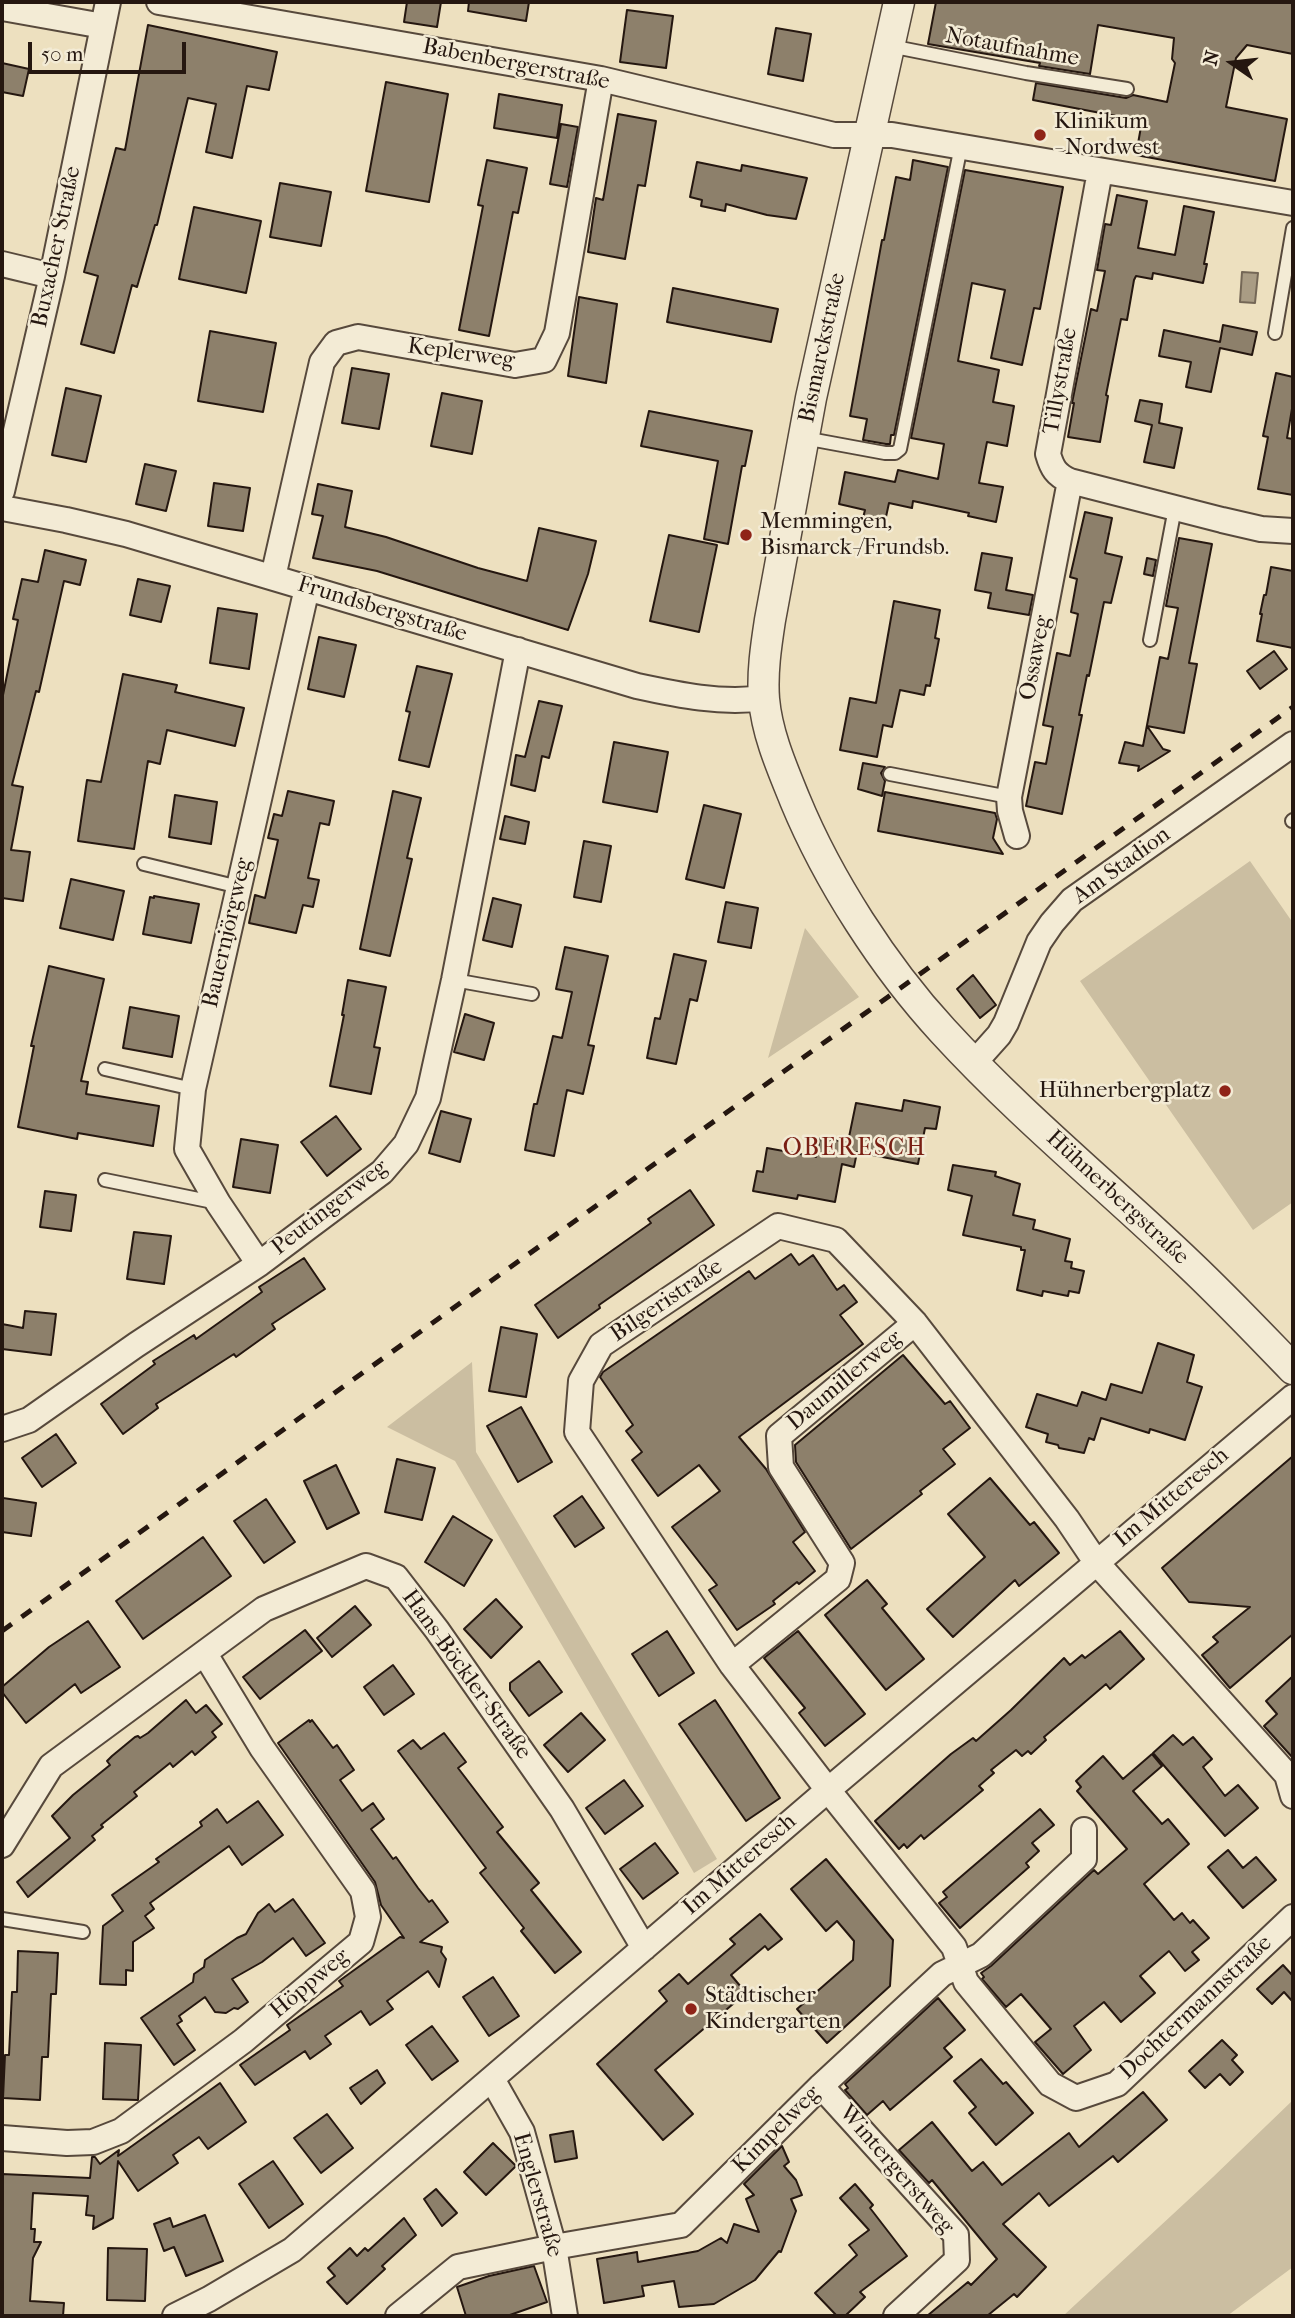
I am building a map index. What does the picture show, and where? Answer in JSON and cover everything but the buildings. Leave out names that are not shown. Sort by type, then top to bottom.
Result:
[{"type":"street","name":"Buxacher Straße","points":[[2,491],[52,276],[108,2]]},
{"type":"street","name":"Babenbergerstraße","points":[[159,2],[601,79],[834,135],[892,135],[1293,203]]},
{"type":"street","name":"Bismarckstraße","points":[[764,698],[765,657],[770,620],[804,438],[899,2]]},
{"type":"street","points":[[2,8],[103,26]]},
{"type":"street","name":"Keplerweg","points":[[274,577],[322,362],[336,343],[358,337],[515,365],[544,360],[556,333],[601,79]]},
{"type":"street","name":"Tillystraße","points":[[1070,481],[1058,476],[1048,454],[1100,171]]},
{"type":"street","points":[[2,264],[52,276]]},
{"type":"street","points":[[1070,481],[1261,529],[1293,531]]},
{"type":"street","name":"Ossaweg","points":[[1017,836],[1009,797],[1070,481]]},
{"type":"street","name":"Frundsbergstraße","points":[[2,508],[126,534],[637,686],[738,702],[764,698]]},
{"type":"street","name":"Bauernjörgweg","points":[[259,1264],[218,1203],[187,1149],[193,1089],[307,587]]},
{"type":"street","name":"Peutingerweg","points":[[2,1429],[29,1420],[259,1264],[383,1172],[406,1144],[428,1098],[454,980],[518,650]]},
{"type":"street","name":"Hühnerbergstraße","points":[[764,698],[781,766],[812,841],[839,889],[882,955],[924,1009],[974,1063],[1082,1167],[1189,1264],[1293,1369]]},
{"type":"street","name":"Am Stadion","points":[[974,1063],[999,1035],[1039,942],[1072,900],[1293,744]]},
{"type":"street","name":"Bilgeristraße","points":[[828,1790],[732,1665],[577,1432],[582,1381],[601,1345],[778,1226],[836,1240],[915,1323],[1068,1520],[1096,1562]]},
{"type":"street","name":"Daumillerweg","points":[[732,1665],[838,1579],[842,1563],[781,1467],[779,1436],[915,1323]]},
{"type":"street","name":"Im Mitteresch","points":[[175,2316],[212,2308],[292,2250],[828,1790],[1293,1397]]},
{"type":"street","points":[[1096,1562],[1287,1775],[1293,1797]]},
{"type":"street","name":"Hans-Böckler-Straße","points":[[2,1845],[51,1766],[264,1609],[366,1566],[396,1577],[437,1630],[562,1810],[644,1948]]},
{"type":"street","name":"Höppweg","points":[[2,2138],[67,2143],[93,2142],[121,2131],[243,2041],[361,1942],[368,1917],[363,1891],[262,1748],[205,1654]]},
{"type":"street","name":"Dochtermannstraße","points":[[828,1790],[954,1947],[965,1982],[1050,2084],[1076,2098],[1117,2084],[1293,1917]]},
{"type":"street","name":"Kimpelweg","points":[[398,2316],[458,2267],[681,2225],[821,2086],[942,1974],[981,1955],[1084,1859],[1084,1830]]},
{"type":"street","name":"Englerstraße","points":[[492,2079],[522,2132],[554,2247],[565,2316]]},
{"type":"street","name":"Wintergerstweg","points":[[821,2086],[957,2235],[957,2260],[896,2316]]},
{"type":"lane","name":"Notaufnahme","points":[[890,46],[1026,73],[1128,89]]},
{"type":"lane","points":[[804,438],[885,453],[895,453],[901,449],[961,146]]},
{"type":"lane","points":[[1275,332],[1293,228]]},
{"type":"lane","points":[[1150,640],[1175,508]]},
{"type":"lane","points":[[890,775],[1009,797]]},
{"type":"lane","points":[[144,864],[239,887]]},
{"type":"lane","points":[[454,980],[532,994]]},
{"type":"lane","points":[[106,1069],[193,1089]]},
{"type":"lane","points":[[105,1180],[218,1203]]},
{"type":"lane","points":[[2,1919],[83,1932]]},
{"type":"shaded area","points":[[1242,272],[1258,273],[1255,303],[1240,302]]},
{"type":"shaded area","name":"Hühnerbergplatz","points":[[1250,861],[1293,923],[1293,1202],[1253,1230],[1080,981]]},
{"type":"shaded area","points":[[805,928],[859,997],[768,1058]]},
{"type":"shaded area","points":[[472,1362],[476,1452],[717,1859],[694,1873],[455,1461],[387,1427]]},
{"type":"shaded area","points":[[1293,2100],[1293,2267],[1227,2316],[1063,2316],[1213,2177]]},
{"type":"railway","points":[[2,1631],[1293,707]]},
{"type":"place","name":"Klinikum - Nordwest","points":[[1040,135]]},
{"type":"place","name":"Memmingen, Bismarck-/Frundsb.","points":[[746,535]]},
{"type":"place","name":"Hühnerbergplatz","points":[[1225,1091]]},
{"type":"place","name":"Städtischer Kindergarten","points":[[691,2009]]},
{"type":"district","name":"OBERESCH","points":[[855,1149]]}]
